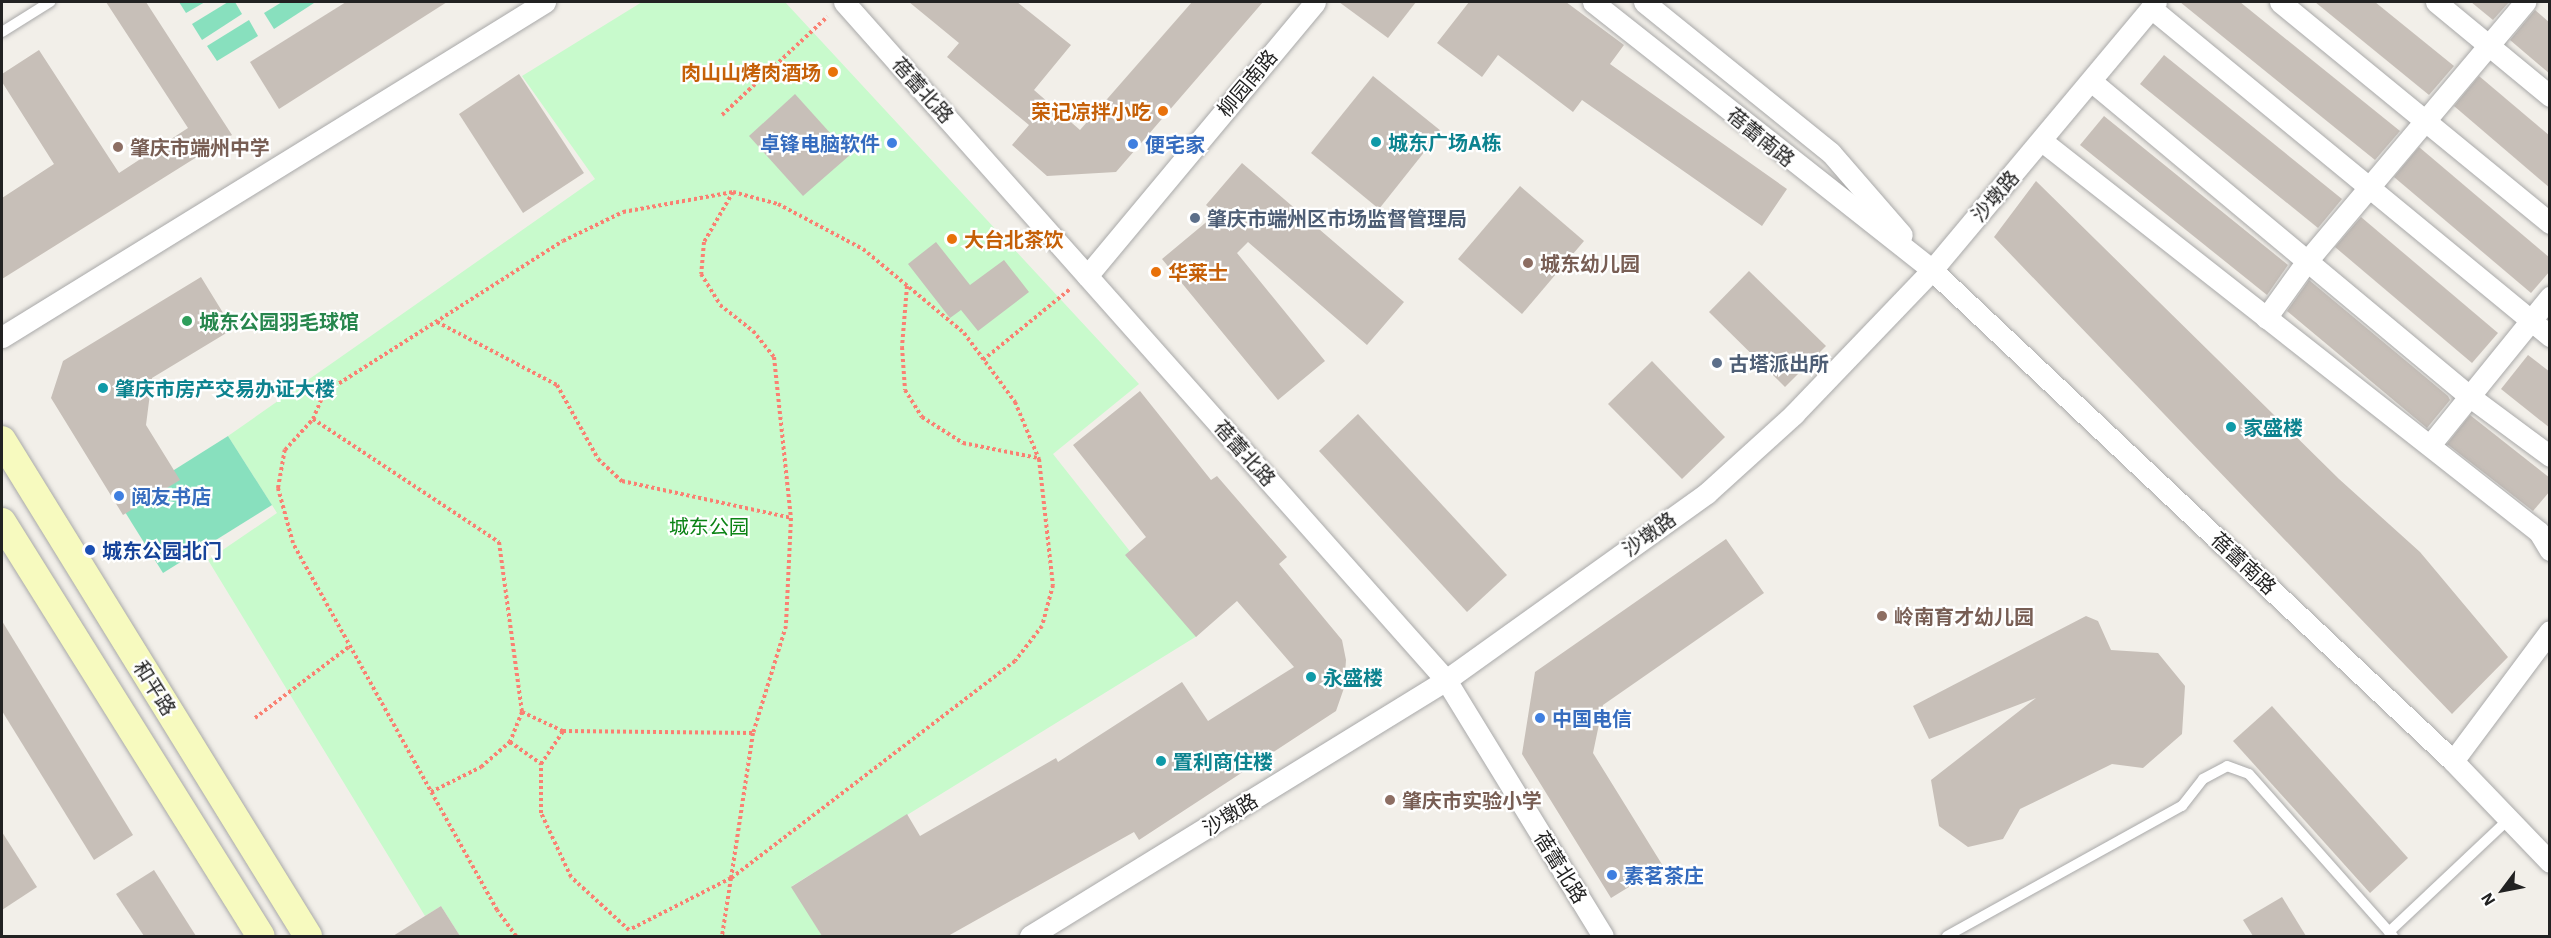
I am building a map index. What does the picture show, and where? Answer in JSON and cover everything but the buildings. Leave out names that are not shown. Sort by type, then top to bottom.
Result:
[{"type":"main road","name":"和平路","points":[[2,440],[308,936]]},
{"type":"main road","points":[[2,522],[261,936]]},
{"type":"street","points":[[2,337],[545,2]]},
{"type":"street","name":"柳园南路","points":[[1087,276],[1315,2]]},
{"type":"street","name":"蓓蕾南路","points":[[1593,2],[1932,270],[2453,760],[2550,862]]},
{"type":"street","name":"蓓蕾南路","points":[[1644,2],[1831,153],[1932,270]]},
{"type":"street","points":[[2280,2],[2550,223]]},
{"type":"street","points":[[2436,2],[2550,96]]},
{"type":"street","points":[[2266,318],[2307,261],[2525,2]]},
{"type":"street","name":"蓓蕾北路","points":[[840,5],[1087,276],[1446,680],[1604,936]]},
{"type":"street","points":[[2154,5],[2368,187],[2550,336]]},
{"type":"street","name":"沙墩路","points":[[1030,936],[1446,680],[1707,493],[1794,414],[1932,270],[2154,5]]},
{"type":"street","points":[[2091,81],[2469,396],[2550,456]]},
{"type":"street","points":[[2042,141],[2430,446],[2546,534]]},
{"type":"street","points":[[2430,446],[2550,297]]},
{"type":"street","points":[[2453,760],[2550,631]]},
{"type":"lane","points":[[2,32],[50,2]]},
{"type":"lane","points":[[1947,936],[2182,806],[2203,779],[2227,766],[2249,774],[2391,934],[2510,818]]},
{"type":"path","points":[[722,115],[840,5]]},
{"type":"path","points":[[722,936],[753,733],[786,626],[791,519],[774,357],[753,331],[720,305],[701,274],[704,242],[733,192]]},
{"type":"path","points":[[516,936],[496,910],[293,543],[278,488],[285,450],[313,419],[324,393],[563,241],[623,213],[733,192],[778,204],[854,244],[908,285],[964,333],[1016,402],[1039,459],[1053,585],[1042,626],[1015,661],[731,878],[628,930],[571,877],[541,813],[541,764],[563,731]]},
{"type":"path","points":[[984,360],[1087,276]]},
{"type":"path","points":[[908,285],[902,347],[905,390],[922,417],[963,443],[1039,459]]},
{"type":"path","points":[[437,321],[557,385],[598,459],[622,481],[791,519]]},
{"type":"path","points":[[313,419],[500,542],[522,712],[510,742],[480,767],[431,792]]},
{"type":"path","points":[[255,718],[350,645]]},
{"type":"path","points":[[522,712],[563,731],[753,733]]},
{"type":"path","points":[[510,742],[541,764]]},
{"type":"green space","points":[[179,2],[205,2],[186,13]]},
{"type":"green space","points":[[228,2],[235,2],[242,14],[202,40],[192,24]]},
{"type":"green space","points":[[282,2],[314,3],[274,29],[264,13]]},
{"type":"green space","name":"城东公园","points":[[642,2],[785,2],[1139,384],[1053,454],[1197,636],[792,886],[822,936],[460,936],[441,906],[425,916],[208,560],[277,513],[228,436],[595,179],[522,76]]},
{"type":"green space","points":[[249,20],[258,36],[217,61],[207,46]]},
{"type":"green space","points":[[228,436],[272,505],[163,573],[120,504]]},
{"type":"place","name":"肉山山烤肉酒场","points":[[833,72]]},
{"type":"place","name":"荣记凉拌小吃","points":[[1163,111]]},
{"type":"place","name":"城东广场A栋","points":[[1376,142]]},
{"type":"place","name":"卓锋电脑软件","points":[[892,143]]},
{"type":"place","name":"便宅家","points":[[1133,144]]},
{"type":"place","name":"肇庆市端州中学","points":[[118,147]]},
{"type":"place","name":"肇庆市端州区市场监督管理局","points":[[1195,218]]},
{"type":"place","name":"大台北茶饮","points":[[952,239]]},
{"type":"place","name":"城东幼儿园","points":[[1528,263]]},
{"type":"place","name":"华莱士","points":[[1156,272]]},
{"type":"place","name":"城东公园羽毛球馆","points":[[187,321]]},
{"type":"place","name":"古塔派出所","points":[[1717,363]]},
{"type":"place","name":"肇庆市房产交易办证大楼","points":[[103,388]]},
{"type":"place","name":"家盛楼","points":[[2231,427]]},
{"type":"place","name":"阅友书店","points":[[119,496]]},
{"type":"place","name":"城东公园北门","points":[[90,550]]},
{"type":"place","name":"岭南育才幼儿园","points":[[1882,616]]},
{"type":"place","name":"永盛楼","points":[[1311,677]]},
{"type":"place","name":"中国电信","points":[[1540,718]]},
{"type":"place","name":"置利商住楼","points":[[1161,761]]},
{"type":"place","name":"肇庆市实验小学","points":[[1390,800]]},
{"type":"place","name":"素茗茶庄","points":[[1612,875]]}]
